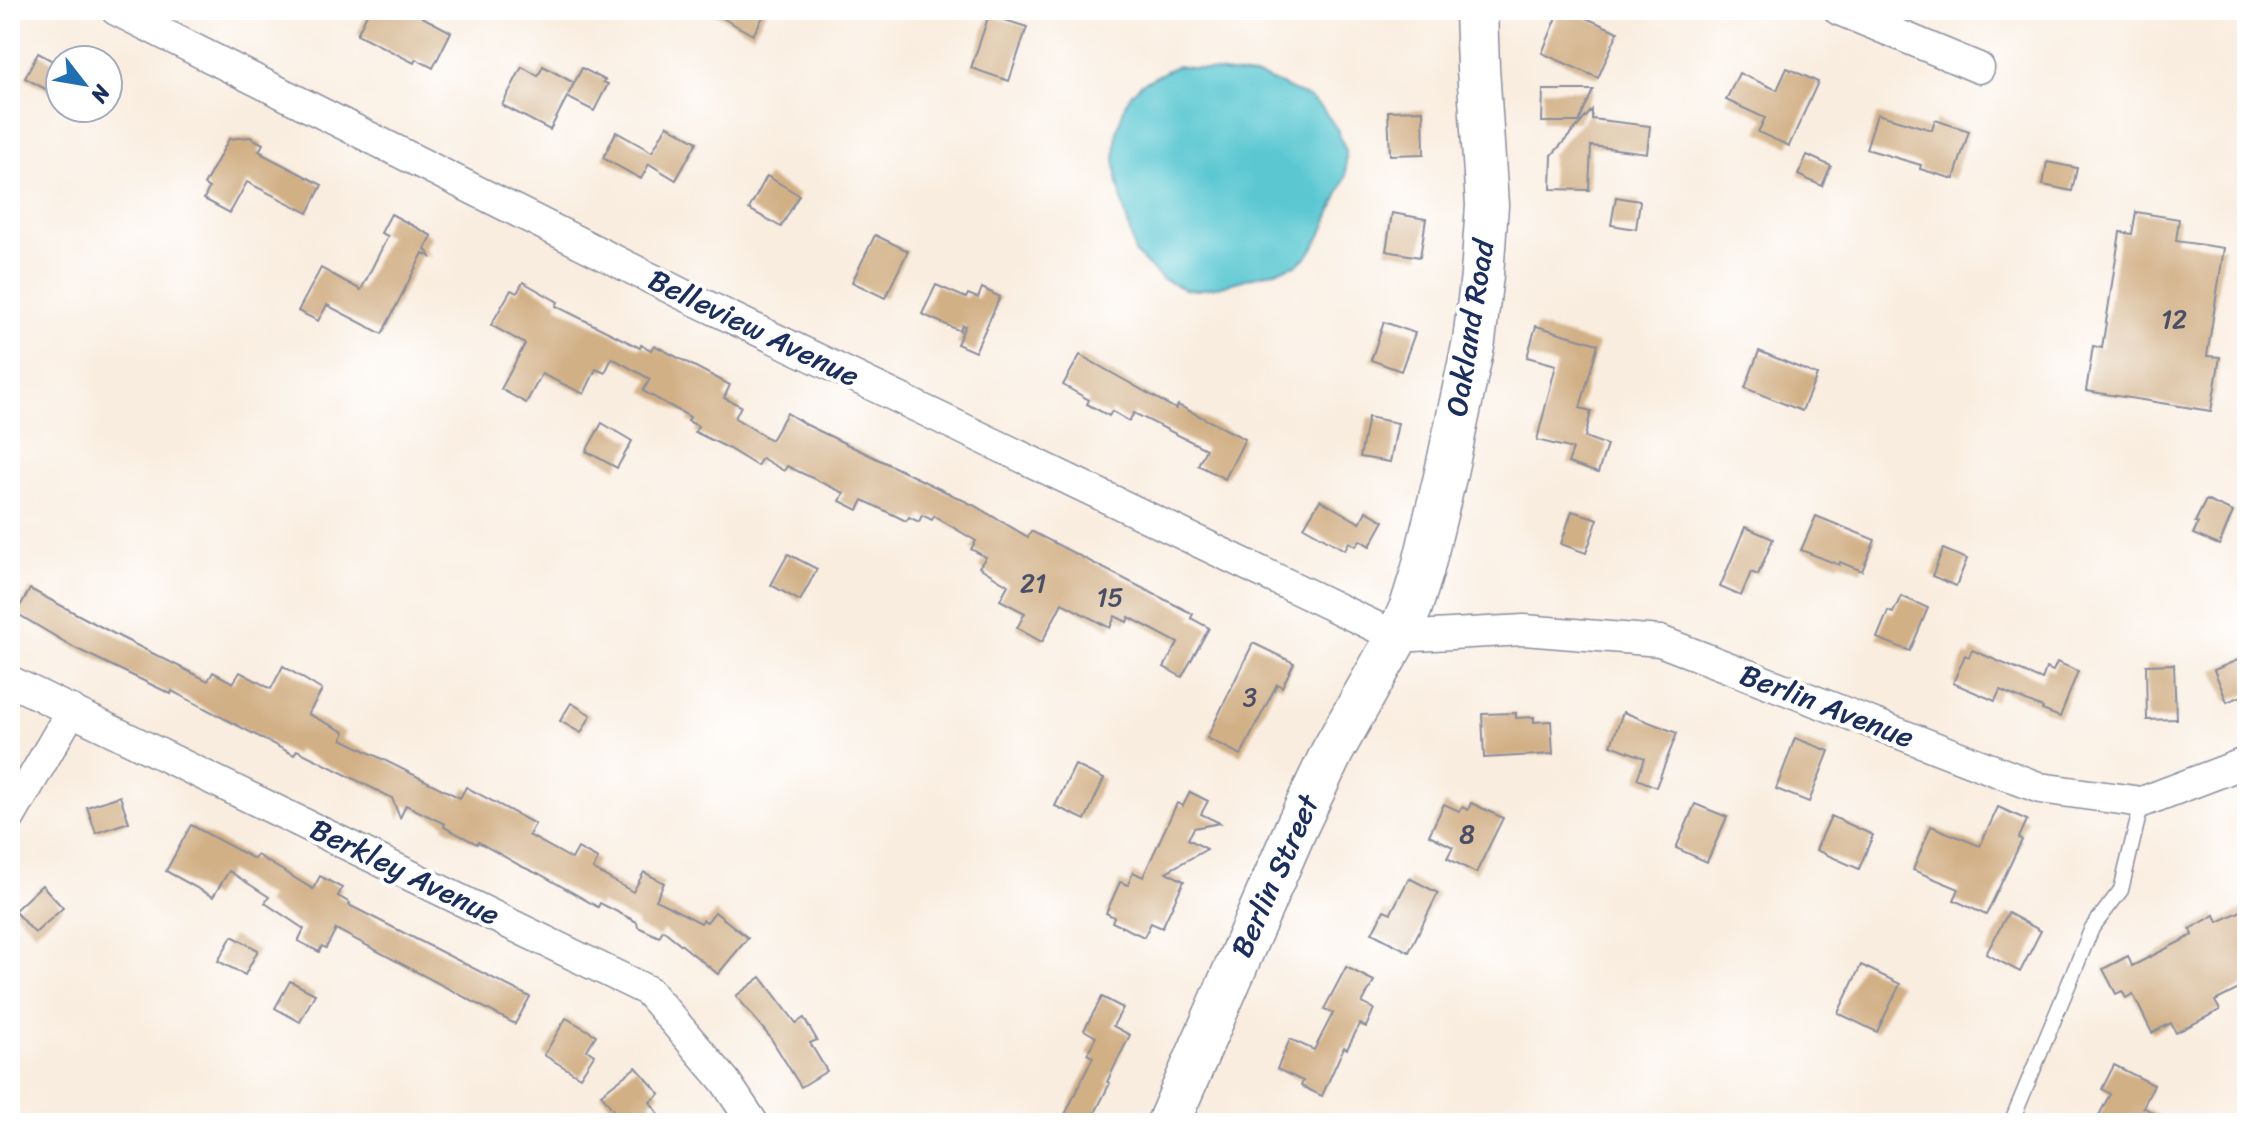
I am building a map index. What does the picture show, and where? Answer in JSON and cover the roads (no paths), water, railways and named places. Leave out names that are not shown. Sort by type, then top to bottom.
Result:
[{"type":"main road","name":"Oakland Road","points":[[1397,637],[1411,607],[1439,504],[1474,341],[1481,288],[1487,205],[1476,10]]},
{"type":"main road","name":"Berlin Street","points":[[1168,1123],[1296,828],[1332,752],[1397,637]]},
{"type":"street","name":"Belleview Avenue","points":[[116,10],[682,294],[1397,637]]},
{"type":"street","points":[[1839,10],[1979,68]]},
{"type":"street","name":"Berlin Avenue","points":[[1397,637],[1524,630],[1660,641],[2040,788],[2142,802],[2247,762]]},
{"type":"street","name":"Berkley Avenue","points":[[10,681],[648,991],[725,1081],[753,1123]]},
{"type":"street","points":[[10,817],[72,710]]},
{"type":"lane","points":[[2011,1123],[2092,928],[2121,890],[2142,802]]},
{"type":"water","points":[[1176,66],[1263,77],[1310,98],[1322,108],[1337,129],[1346,151],[1346,176],[1321,236],[1308,256],[1296,265],[1197,290],[1184,289],[1162,279],[1135,253],[1118,184],[1115,158],[1117,131],[1132,93],[1141,84]]}]
